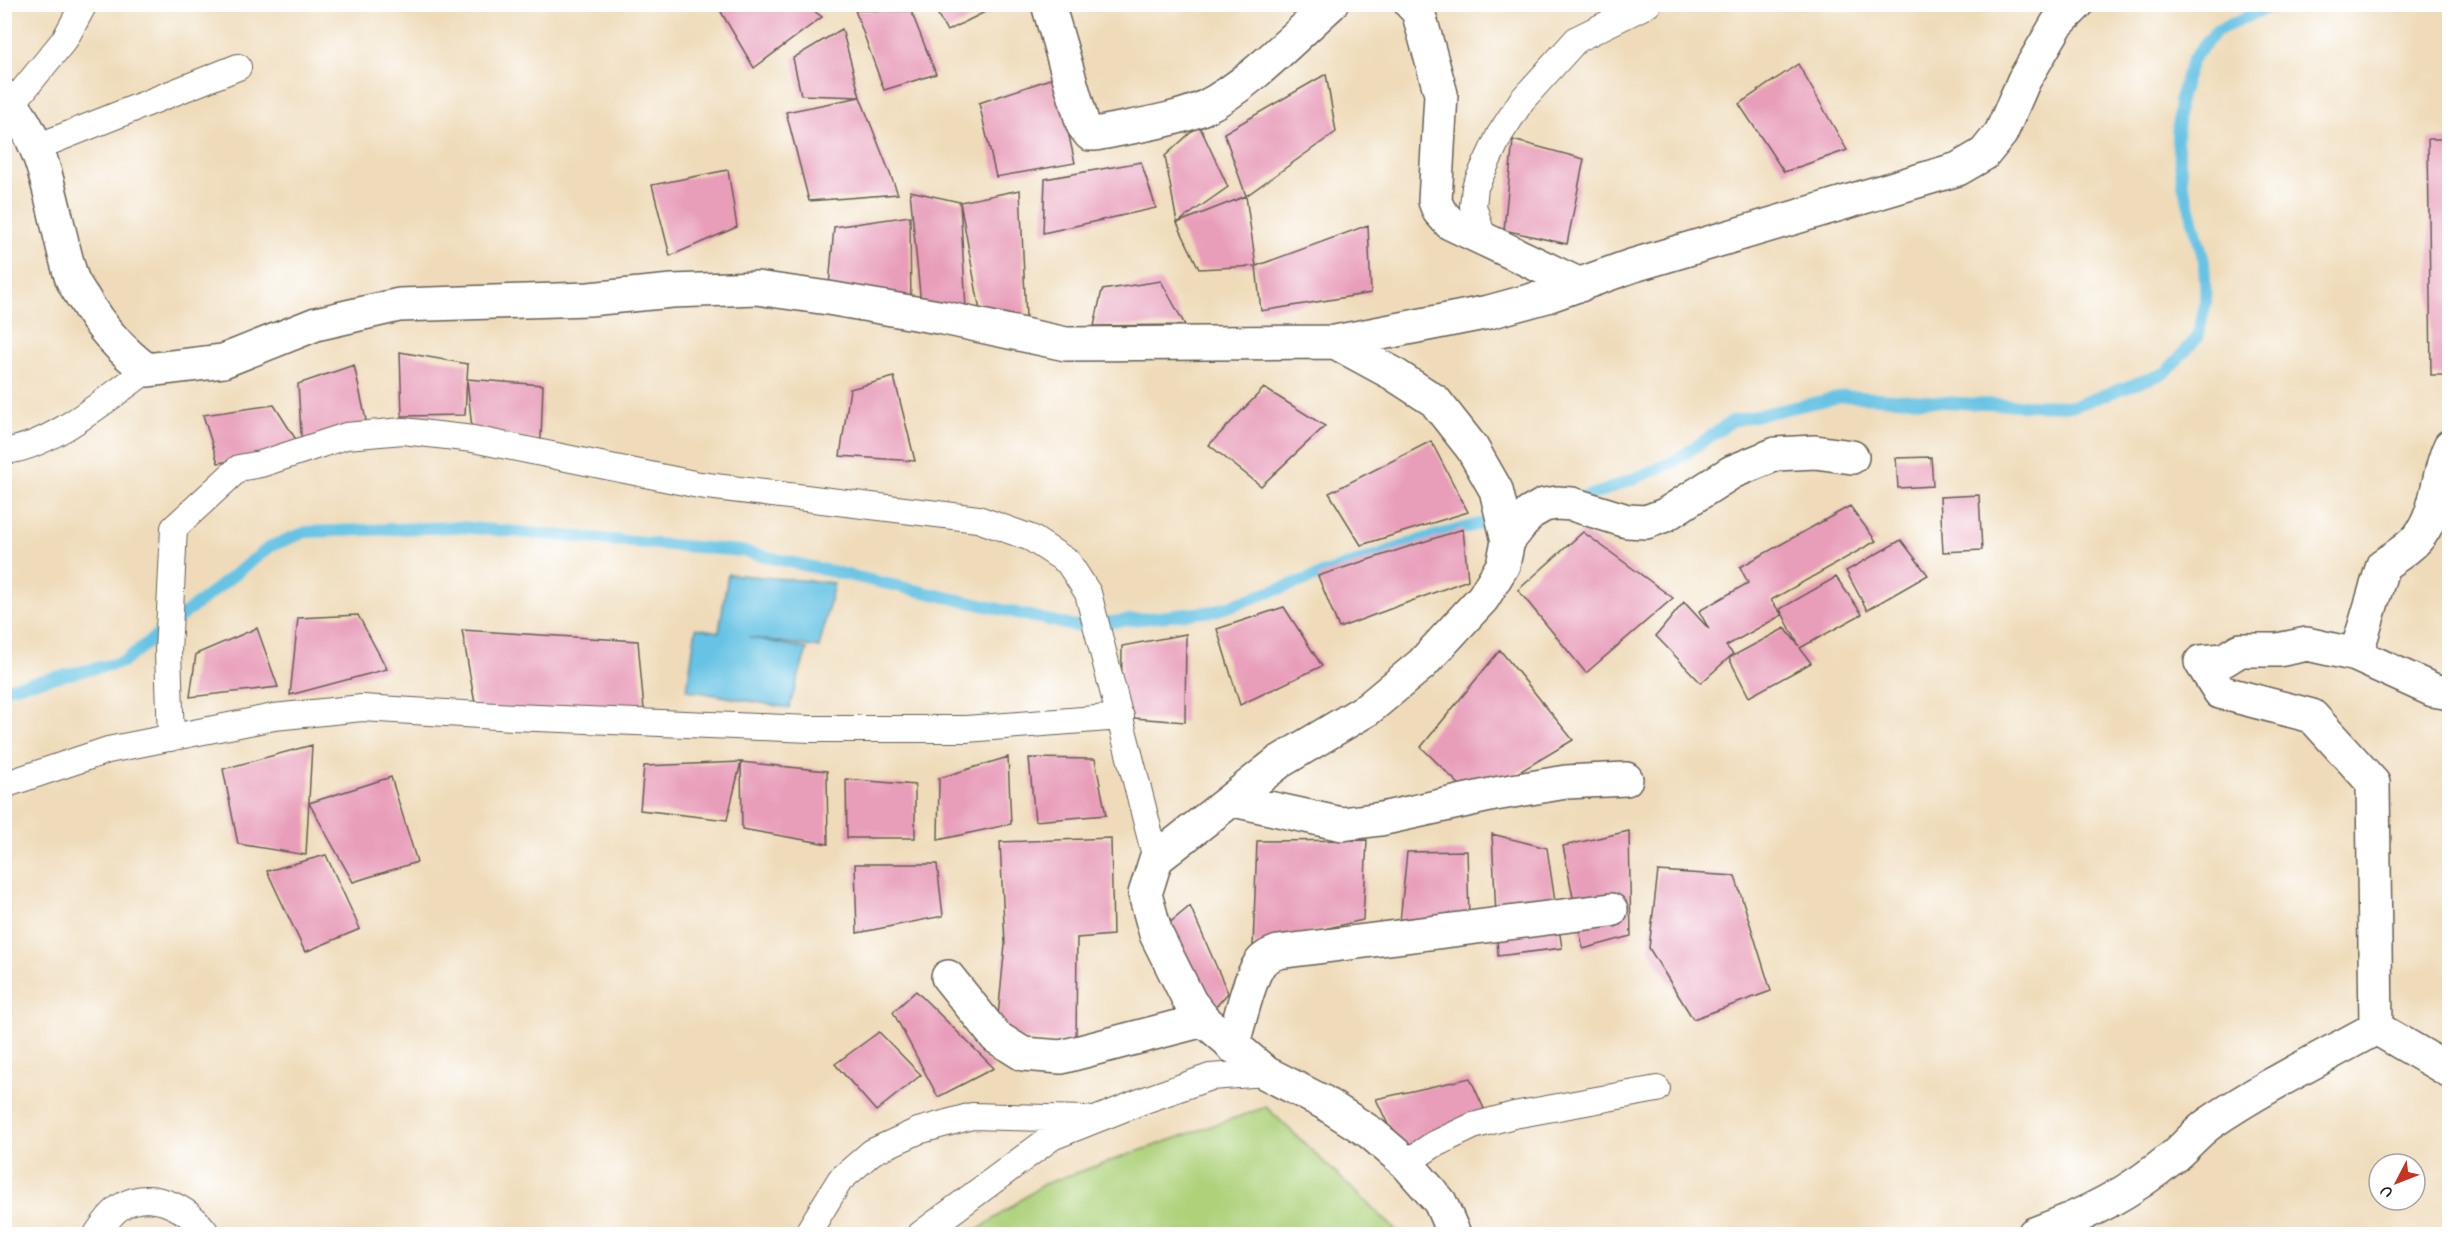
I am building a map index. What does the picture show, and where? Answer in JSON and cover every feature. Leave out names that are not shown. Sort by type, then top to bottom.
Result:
[{"type":"street","points":[[1048,4],[1083,125],[1090,134],[1096,134],[1191,112],[1220,99],[1239,85],[1330,4]]},
{"type":"street","points":[[1411,4],[1418,11],[1441,94],[1436,201],[1439,211],[1450,223],[1580,285]]},
{"type":"street","points":[[8,100],[37,147],[73,282],[99,325],[124,353],[147,370],[223,361],[316,324],[399,305],[589,299],[672,291],[757,288],[944,318],[1066,344],[1335,342],[1489,312],[1547,296],[1631,266],[1958,170],[1984,154],[2001,133],[2024,80],[2057,24],[2077,4]]},
{"type":"street","points":[[1335,342],[1392,373],[1435,401],[1472,448],[1496,490],[1508,541],[1503,565],[1483,598],[1422,664],[1368,709],[1279,762],[1156,859],[1145,894],[1156,934],[1190,1002],[1204,1020],[1266,1073],[1323,1102],[1371,1133],[1406,1163],[1440,1202],[1454,1234]]},
{"type":"street","points":[[2356,655],[2383,565],[2404,552],[2419,538],[2429,520],[2450,446]]},
{"type":"street","points":[[1508,541],[1530,513],[1544,505],[1572,504],[1627,521],[1646,522],[1665,515],[1732,472],[1776,454],[1815,452],[1852,457]]},
{"type":"street","points":[[2376,1028],[2373,783],[2312,716],[2220,692],[2201,662],[2224,660],[2240,650],[2278,650],[2307,644],[2356,655],[2433,690],[2450,693]]},
{"type":"street","points":[[1233,800],[1342,824],[1381,819],[1496,794],[1566,782],[1626,779]]},
{"type":"street","points":[[1232,1046],[1259,964],[1268,956],[1278,952],[1611,910]]},
{"type":"street","points":[[948,977],[996,1037],[1023,1053],[1061,1058],[1204,1020]]},
{"type":"street","points":[[2376,1028],[2450,1071]]},
{"type":"street","points":[[2034,1234],[2095,1210],[2127,1191],[2173,1157],[2203,1128],[2246,1099],[2376,1028]]},
{"type":"lane","points":[[8,100],[65,39],[84,4]]},
{"type":"lane","points":[[1483,238],[1473,206],[1475,187],[1500,134],[1522,100],[1577,39],[1648,4]]},
{"type":"lane","points":[[37,147],[238,67]]},
{"type":"lane","points":[[4,451],[37,443],[59,431],[147,370]]},
{"type":"lane","points":[[171,738],[168,652],[174,528],[239,468],[261,464],[346,436],[403,431],[473,439],[699,485],[978,519],[1031,538],[1068,562],[1088,593],[1156,859]]},
{"type":"lane","points":[[4,785],[108,750],[274,717],[362,708],[513,717],[811,729],[966,729],[1121,717]]},
{"type":"lane","points":[[921,1234],[1052,1137],[1210,1077],[1266,1073]]},
{"type":"lane","points":[[1406,1163],[1433,1145],[1473,1126],[1514,1115],[1657,1089]]},
{"type":"lane","points":[[807,1234],[840,1180],[872,1152],[918,1131],[972,1116],[1097,1119]]},
{"type":"lane","points":[[98,1234],[103,1225],[122,1206],[141,1199],[169,1202],[198,1221],[207,1234]]},
{"type":"green space","points":[[1266,1107],[1400,1234],[972,1234],[1044,1184]]},
{"type":"water","points":[[728,574],[834,583],[819,648],[748,637],[807,649],[789,708],[687,690],[696,628],[719,632]]},
{"type":"building","points":[[735,4],[805,4],[822,17],[754,68],[721,12]]},
{"type":"building","points":[[932,4],[1001,4],[947,31]]},
{"type":"building","points":[[855,10],[911,11],[936,74],[884,90]]},
{"type":"building","points":[[842,29],[860,97],[801,95],[793,58]]},
{"type":"building","points":[[1798,64],[1847,150],[1784,172],[1739,104]]},
{"type":"building","points":[[1326,74],[1336,132],[1246,196],[1224,133]]},
{"type":"building","points":[[1056,77],[1075,163],[996,177],[979,103]]},
{"type":"building","points":[[860,97],[898,194],[809,201],[786,112]]},
{"type":"building","points":[[1199,125],[1228,187],[1177,223],[1165,156]]},
{"type":"building","points":[[2428,139],[2450,139],[2450,375],[2431,375]]},
{"type":"building","points":[[1513,140],[1584,159],[1567,244],[1504,230]]},
{"type":"building","points":[[1141,162],[1156,208],[1043,233],[1045,179]]},
{"type":"building","points":[[728,170],[737,227],[670,256],[652,185]]},
{"type":"building","points":[[1020,190],[1026,317],[983,327],[960,202]]},
{"type":"building","points":[[910,191],[960,202],[966,309],[922,315]]},
{"type":"building","points":[[1246,196],[1256,266],[1199,269],[1177,223]]},
{"type":"building","points":[[910,216],[911,313],[828,298],[834,227]]},
{"type":"building","points":[[1368,225],[1371,293],[1261,311],[1256,266]]},
{"type":"building","points":[[1161,281],[1185,325],[1094,326],[1102,290]]},
{"type":"building","points":[[400,352],[468,364],[465,415],[402,416]]},
{"type":"building","points":[[354,365],[369,434],[302,449],[298,384]]},
{"type":"building","points":[[894,377],[915,461],[840,456],[850,389]]},
{"type":"building","points":[[467,379],[543,385],[541,439],[473,439]]},
{"type":"building","points":[[1264,388],[1325,426],[1261,486],[1209,445]]},
{"type":"building","points":[[274,405],[302,449],[218,463],[203,415]]},
{"type":"building","points":[[1431,441],[1468,512],[1361,545],[1329,493]]},
{"type":"building","points":[[1931,457],[1933,486],[1898,488],[1896,458]]},
{"type":"building","points":[[1979,495],[1982,550],[1943,552],[1940,497]]},
{"type":"building","points":[[1850,506],[1876,541],[1771,600],[1782,615],[1726,646],[1733,654],[1701,683],[1656,636],[1684,602],[1709,629],[1699,611],[1748,583],[1740,567]]},
{"type":"building","points":[[1463,529],[1468,580],[1339,628],[1318,576]]},
{"type":"building","points":[[1583,532],[1673,598],[1586,673],[1518,590]]},
{"type":"building","points":[[1901,540],[1928,575],[1867,610],[1846,571]]},
{"type":"building","points":[[1836,577],[1862,614],[1800,648],[1811,663],[1749,697],[1729,658],[1785,628],[1799,646],[1780,609]]},
{"type":"building","points":[[1284,607],[1322,666],[1240,705],[1217,629]]},
{"type":"building","points":[[358,615],[387,669],[290,695],[298,618]]},
{"type":"building","points":[[257,628],[278,687],[190,697],[196,654]]},
{"type":"building","points":[[462,630],[638,641],[644,710],[477,715]]},
{"type":"building","points":[[1186,634],[1185,722],[1121,717],[1122,646]]},
{"type":"building","points":[[1500,650],[1573,740],[1474,799],[1421,747]]},
{"type":"building","points":[[312,745],[306,855],[238,844],[223,769]]},
{"type":"building","points":[[1008,757],[1011,824],[938,840],[939,778]]},
{"type":"building","points":[[1029,758],[1095,759],[1106,815],[1035,821]]},
{"type":"building","points":[[741,762],[827,771],[828,844],[742,829]]},
{"type":"building","points":[[741,762],[727,820],[640,810],[644,766]]},
{"type":"building","points":[[391,777],[417,862],[353,882],[309,803]]},
{"type":"building","points":[[846,779],[915,785],[915,838],[847,838]]},
{"type":"building","points":[[1629,831],[1631,936],[1583,949],[1563,846]]},
{"type":"building","points":[[1492,834],[1547,848],[1562,948],[1498,956]]},
{"type":"building","points":[[1111,838],[1113,935],[1077,938],[1076,1042],[996,1037],[1005,944],[1000,842]]},
{"type":"building","points":[[1367,840],[1363,920],[1253,946],[1257,841]]},
{"type":"building","points":[[1467,851],[1469,915],[1400,922],[1407,852]]},
{"type":"building","points":[[326,855],[360,929],[305,952],[267,871]]},
{"type":"building","points":[[855,864],[937,864],[943,916],[857,933]]},
{"type":"building","points":[[1658,871],[1735,876],[1771,991],[1693,1019],[1649,948]]},
{"type":"building","points":[[1190,906],[1228,993],[1204,1020],[1156,934]]},
{"type":"building","points":[[916,991],[994,1068],[938,1097],[893,1012]]},
{"type":"building","points":[[879,1032],[921,1075],[876,1111],[835,1064]]},
{"type":"building","points":[[1470,1078],[1490,1122],[1406,1163],[1376,1099]]},
{"type":"waterway","points":[[1579,498],[1601,492],[1672,463],[1732,421],[1844,396],[1977,404],[2074,406],[2165,373],[2197,338],[2206,302],[2204,261],[2183,184],[2177,141],[2179,102],[2192,60],[2216,31],[2275,4]]},
{"type":"waterway","points":[[4,687],[123,662],[271,546],[306,532],[459,527],[741,551],[1074,626],[1215,611],[1427,538],[1502,518]]}]
